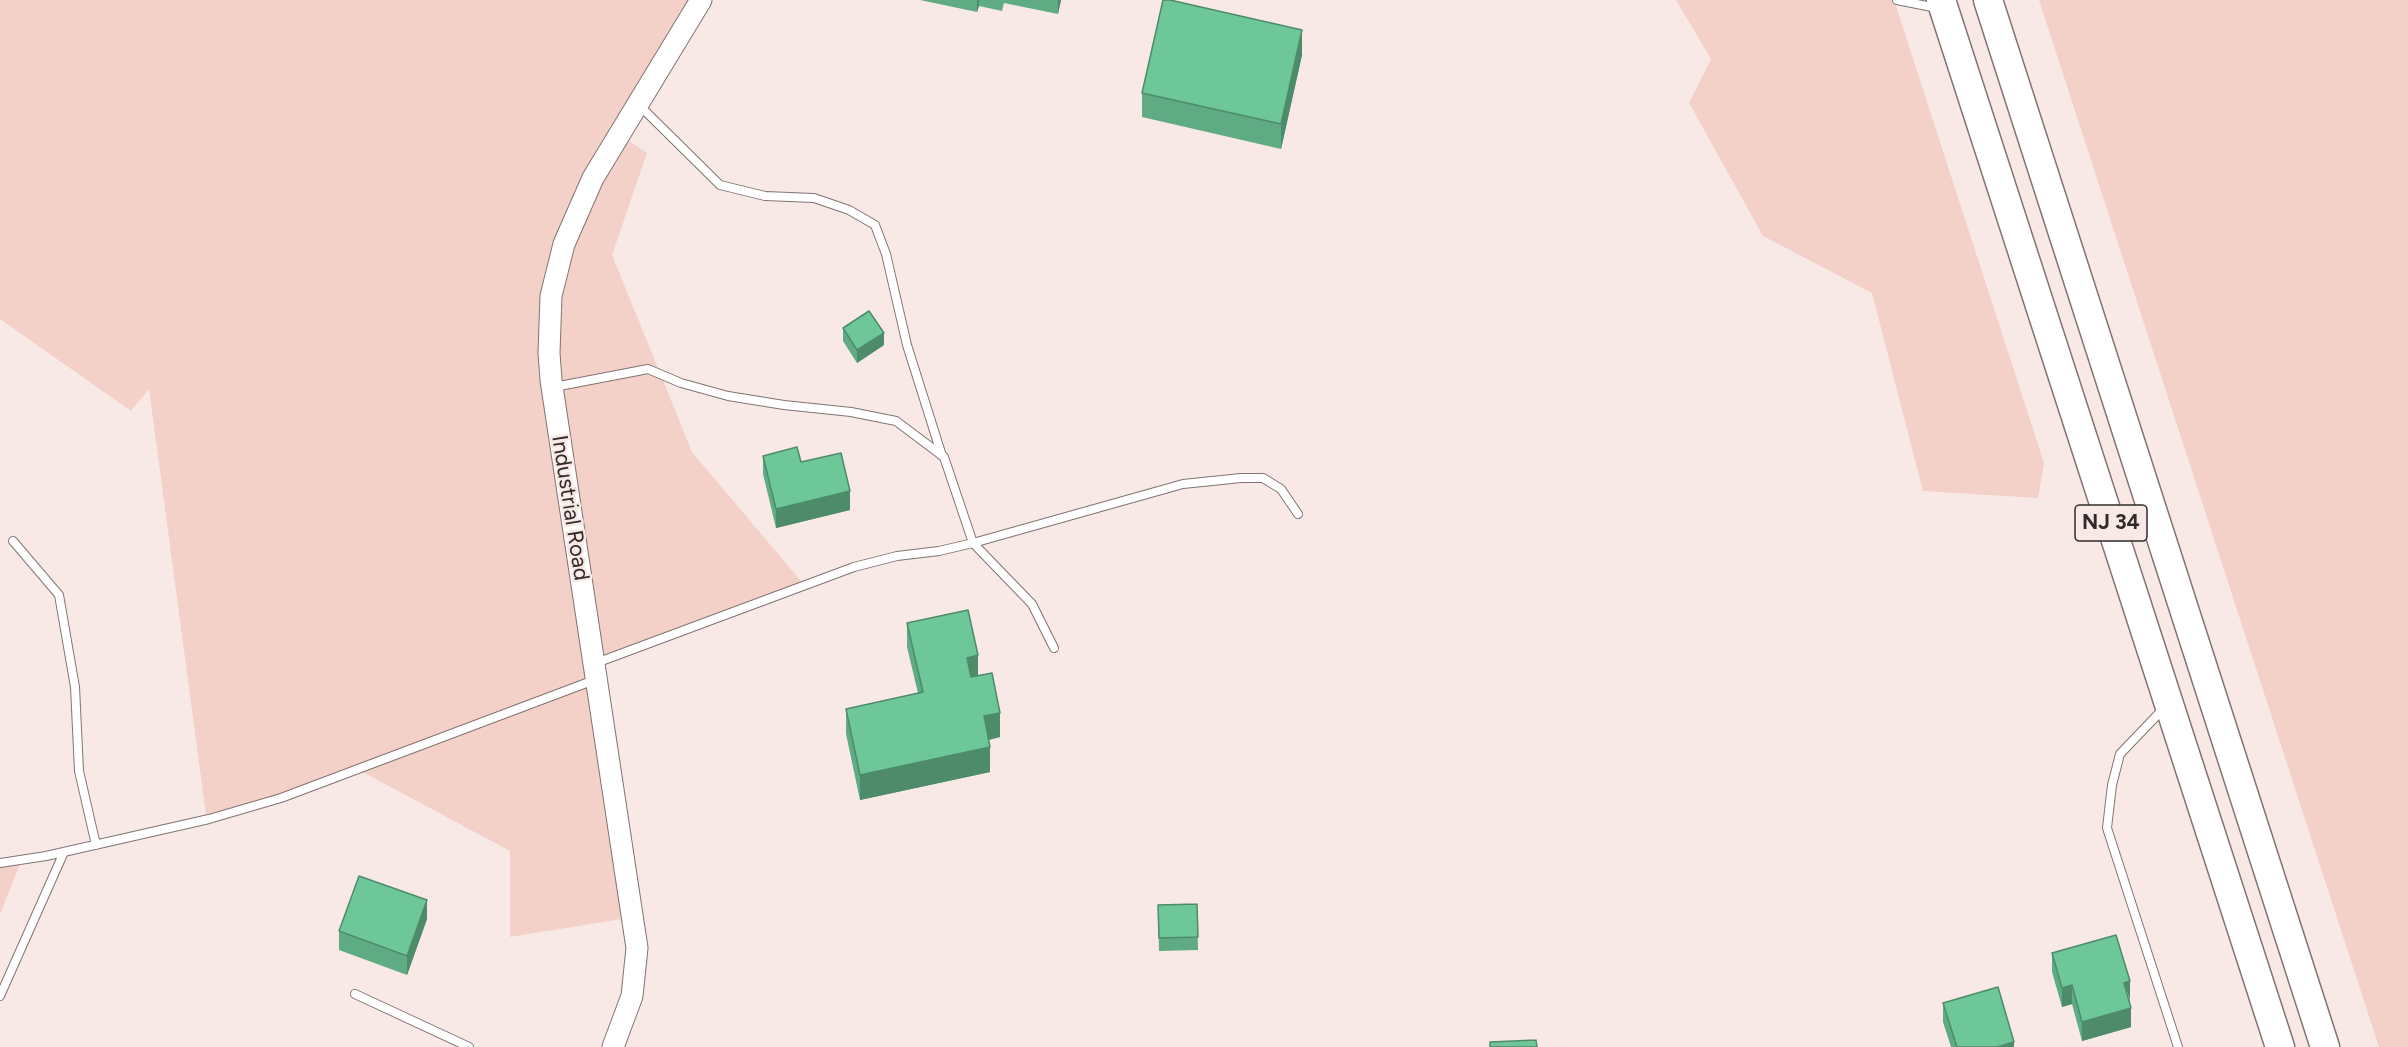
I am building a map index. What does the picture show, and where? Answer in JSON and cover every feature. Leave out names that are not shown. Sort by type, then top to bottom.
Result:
[{"type":"highway","name":"NJ 34","points":[[1988,0],[2325,1047]]},
{"type":"highway","name":"NJ 34","points":[[1943,5],[2280,1047]]},
{"type":"street","name":"Industrial Road","points":[[613,1047],[632,996],[637,948],[552,388],[549,318],[551,296],[564,244],[593,178],[701,0]]},
{"type":"lane","points":[[1897,0],[1943,5]]},
{"type":"lane","points":[[639,105],[720,185],[765,196],[814,198],[849,210],[874,225],[886,254],[907,345],[942,456],[973,543],[1032,604],[1054,648]]},
{"type":"lane","points":[[552,388],[648,369],[681,383],[728,396],[851,412],[896,421],[942,456]]},
{"type":"lane","points":[[0,863],[96,845],[208,819],[281,798],[854,567],[897,556],[939,551],[973,543],[1183,484],[1263,478],[1281,489],[1298,514]]},
{"type":"lane","points":[[14,541],[59,595],[75,687],[79,771],[96,845]]},
{"type":"lane","points":[[2169,703],[2120,754],[2112,785],[2107,828],[2178,1047]]},
{"type":"lane","points":[[0,996],[64,852]]},
{"type":"lane","points":[[355,993],[469,1047]]},
{"type":"shaded area","points":[[0,0],[689,0],[612,129],[647,153],[612,255],[692,452],[805,586],[595,661],[634,917],[510,937],[510,851],[357,769],[207,822],[149,389],[131,411],[0,319]]},
{"type":"shaded area","points":[[1676,0],[1894,0],[2044,463],[2038,498],[1923,491],[1872,293],[1763,236],[1689,103],[1711,59]]},
{"type":"shaded area","points":[[2039,0],[2408,0],[2408,1047],[2379,1047]]},
{"type":"shaded area","points":[[23,857],[0,914],[0,859]]},
{"type":"building","points":[[1163,0],[1302,30],[1281,124],[1142,93]]},
{"type":"building","points":[[869,311],[884,333],[857,350],[843,328]]},
{"type":"building","points":[[797,447],[801,462],[841,453],[850,491],[776,509],[763,456]]},
{"type":"building","points":[[968,610],[978,655],[967,658],[971,677],[992,673],[1000,713],[984,716],[990,747],[860,775],[846,709],[923,692],[907,623]]},
{"type":"building","points":[[359,876],[427,900],[407,956],[339,931]]},
{"type":"building","points":[[1197,904],[1198,937],[1159,938],[1158,905]]},
{"type":"building","points":[[2116,935],[2130,981],[2124,983],[2131,1008],[2082,1022],[2072,985],[2062,988],[2052,953]]},
{"type":"building","points":[[1998,987],[2014,1042],[1997,1047],[1957,1047],[1943,1003]]},
{"type":"building","points":[[1536,1040],[1537,1047],[1490,1047],[1490,1042]]}]
